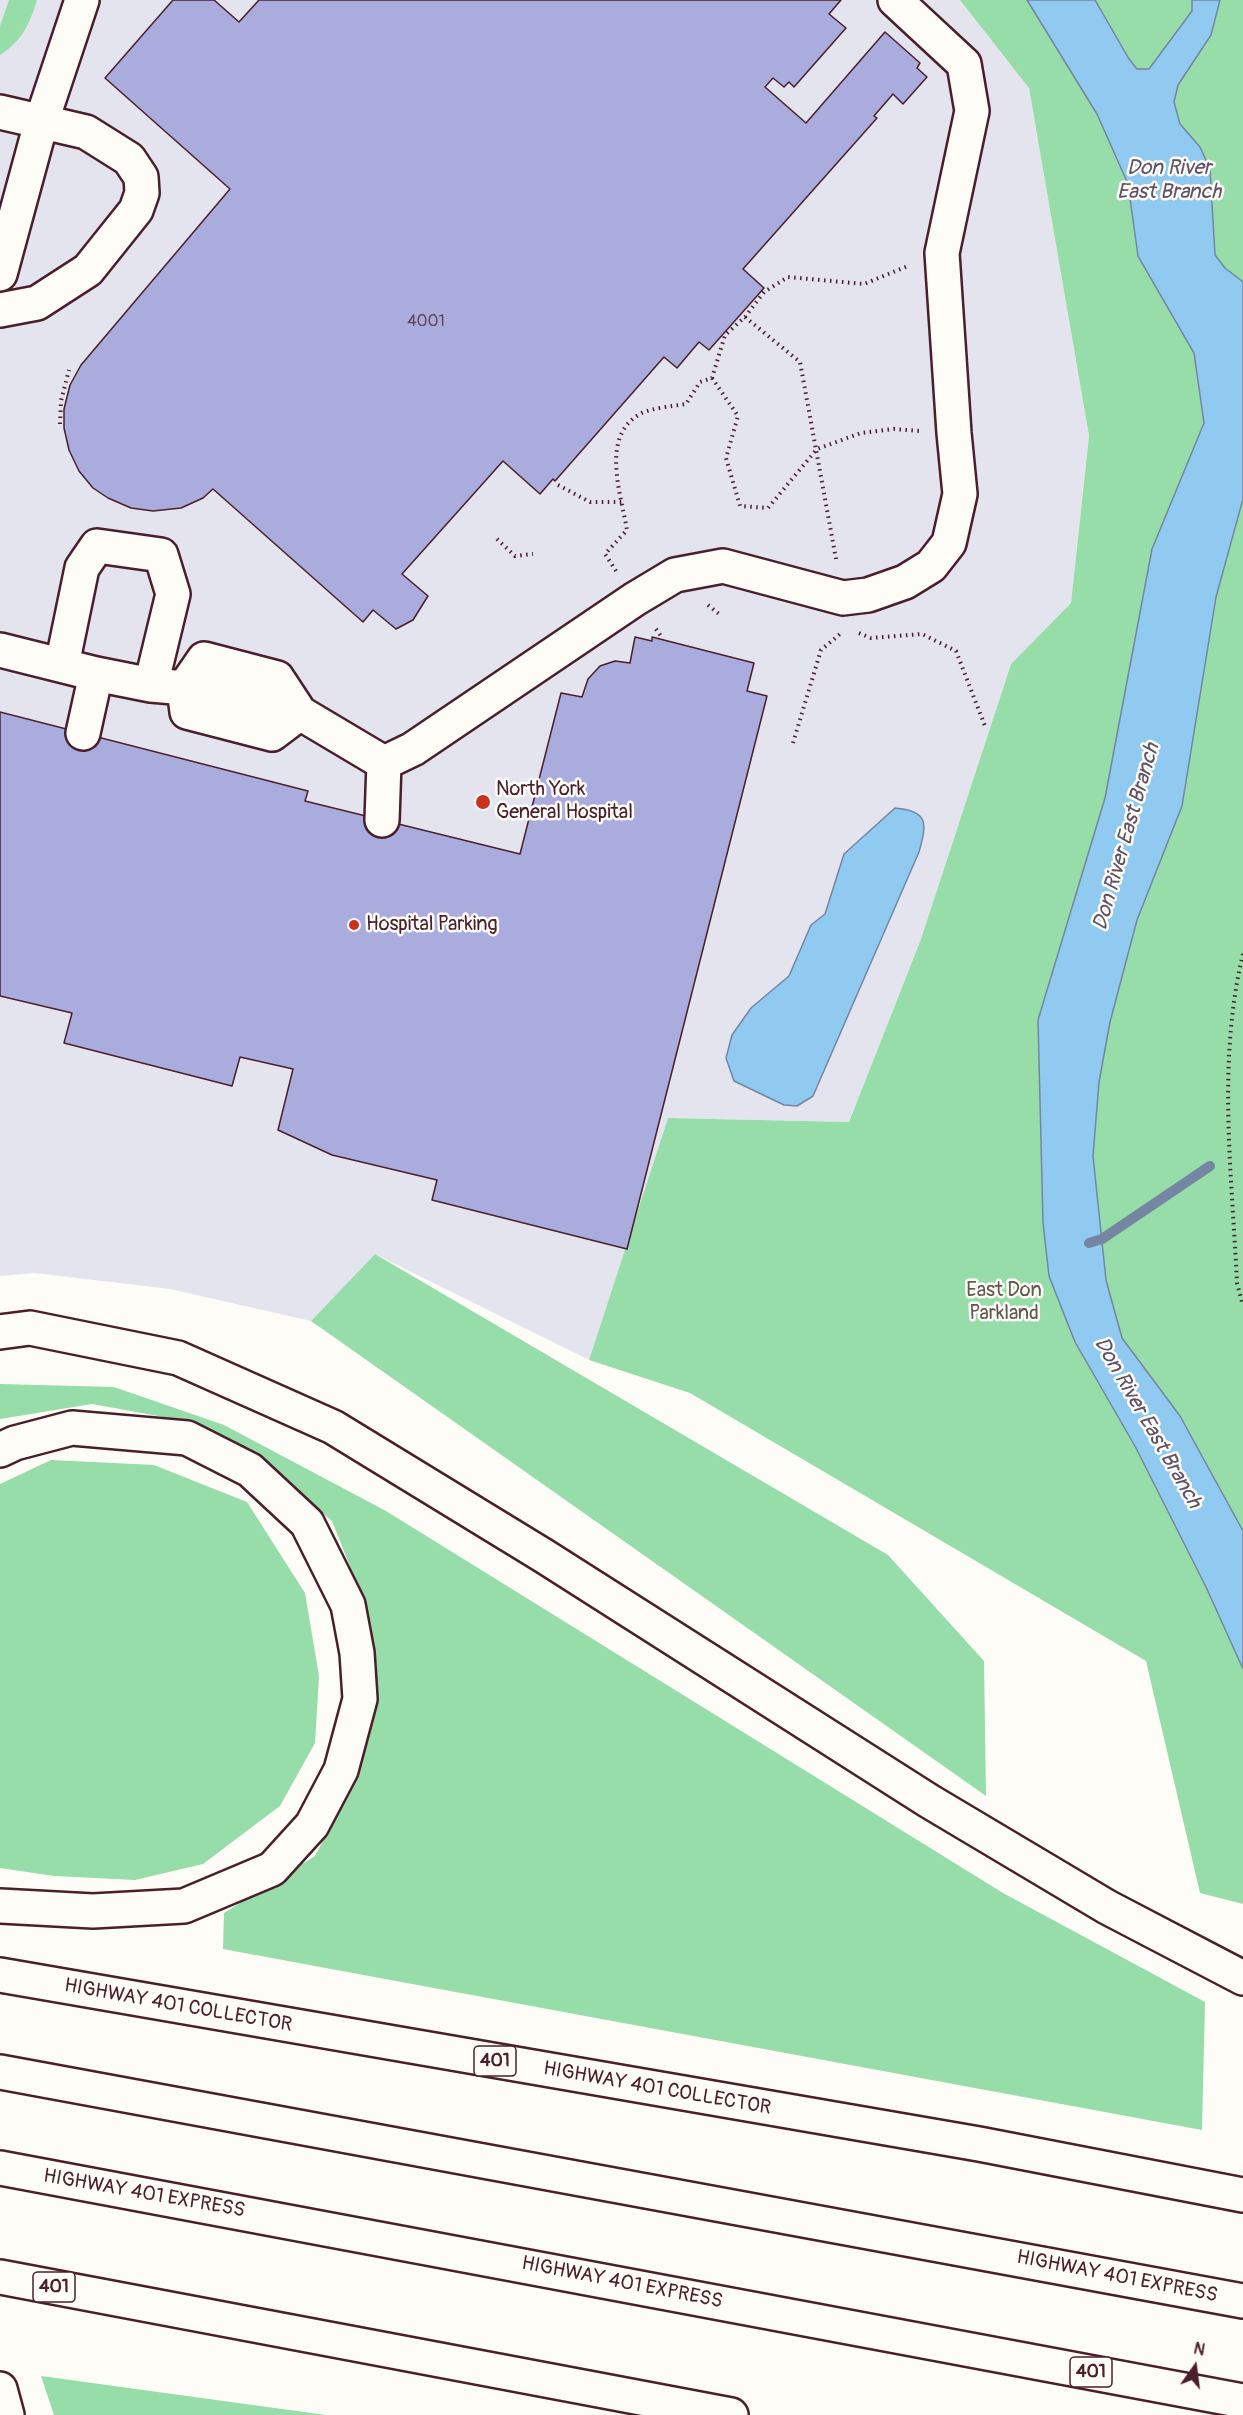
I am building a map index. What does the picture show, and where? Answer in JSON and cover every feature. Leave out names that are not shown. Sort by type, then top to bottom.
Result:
[{"type":"main road","points":[[0,274],[41,123],[82,0]]},
{"type":"main road","points":[[384,763],[413,749],[635,599],[675,575],[723,566],[845,613],[868,595],[905,582],[931,566],[950,543],[960,494],[942,253],[972,111],[964,64],[895,0]]},
{"type":"main road","points":[[0,112],[86,132],[129,159],[141,177],[142,193],[136,210],[88,270],[37,303],[0,310]]},
{"type":"main road","points":[[62,665],[82,568],[97,546],[161,555],[173,594],[151,685]]},
{"type":"main road","points":[[0,650],[151,685],[220,691],[300,713],[384,763]]},
{"type":"main road","points":[[83,733],[96,674]]},
{"type":"main road","points":[[382,820],[384,763]]},
{"type":"main road","points":[[0,1332],[30,1328],[178,1358],[333,1427],[554,1563],[930,1801],[1107,1907],[1243,1977]]},
{"type":"main road","points":[[0,1450],[15,1443],[72,1428],[187,1438],[250,1470],[307,1523],[348,1605],[357,1653],[360,1699],[341,1770],[312,1825],[272,1869],[184,1906],[93,1911],[0,1906]]},
{"type":"main road","name":"HIGHWAY 401 COLLECTOR","points":[[6,1976],[979,2144],[1243,2195]]},
{"type":"main road","name":"HIGHWAY 401 EXPRESS","points":[[0,2072],[1243,2301]]},
{"type":"main road","name":"HIGHWAY 401 EXPRESS","points":[[0,2168],[1243,2401]]},
{"type":"main road","name":"401","points":[[0,2277],[731,2415]]},
{"type":"main road","points":[[0,2389],[8,2415]]},
{"type":"path","points":[[712,378],[725,335],[745,317],[764,292],[788,277],[864,284],[942,253]]},
{"type":"path","points":[[745,317],[800,362],[845,613],[871,638],[922,634],[956,651],[985,726]]},
{"type":"path","points":[[60,424],[61,402],[69,370]]},
{"type":"path","points":[[712,378],[738,416],[726,458],[740,506],[768,508],[817,449],[861,433],[894,429],[954,433]]},
{"type":"path","points":[[663,639],[605,554],[627,530],[614,454],[624,428],[641,413],[686,404],[700,382],[712,378]]},
{"type":"path","points":[[558,485],[590,501],[622,502]]},
{"type":"path","points":[[497,539],[515,556],[533,554]]},
{"type":"path","points":[[793,744],[820,650],[845,613]]},
{"type":"path","points":[[1243,954],[1234,991],[1228,1095],[1237,1283],[1243,1306]]},
{"type":"shaded area","name":"North York General Hospital","points":[[0,0],[960,0],[1029,87],[1089,436],[1071,603],[1011,664],[921,939],[849,1122],[668,1118],[589,1360],[375,1254],[311,1321],[170,1289],[35,1273],[0,1276]]},
{"type":"green space","points":[[9,0],[37,0],[20,38],[0,55],[0,26]]},
{"type":"green space","name":"East Don Parkland","points":[[960,0],[1243,0],[1243,1904],[1200,1893],[1146,1661],[690,1393],[589,1360],[668,1118],[849,1122],[921,939],[1011,664],[1071,603],[1089,436],[1029,88]]},
{"type":"green space","points":[[375,1254],[888,1555],[984,1661],[986,1796],[311,1321]]},
{"type":"green space","points":[[0,1384],[114,1387],[224,1425],[386,1511],[1003,1893],[1205,2002],[1202,2130],[223,1949],[224,1913],[315,1856],[347,1795],[369,1718],[369,1614],[332,1521],[243,1449],[169,1418],[92,1404],[0,1419]]},
{"type":"green space","points":[[51,1460],[154,1465],[247,1502],[305,1593],[319,1676],[315,1743],[280,1806],[203,1864],[135,1880],[54,1876],[0,1868],[0,1484]]},
{"type":"green space","points":[[41,2376],[326,2415],[54,2415]]},
{"type":"water","name":"Don River East Branch","points":[[1027,0],[1095,0],[1129,59],[1137,69],[1149,69],[1192,11],[1192,0],[1220,0],[1211,35],[1178,85],[1174,102],[1180,124],[1200,147],[1210,169],[1215,255],[1225,268],[1243,282],[1243,499],[1216,597],[1182,806],[1137,920],[1110,1022],[1099,1082],[1093,1156],[1106,1280],[1122,1338],[1180,1416],[1243,1531],[1243,1669],[1206,1587],[1136,1448],[1075,1342],[1049,1276],[1043,1223],[1038,1020],[1105,798],[1152,549],[1204,423],[1194,353],[1138,256],[1128,184],[1097,114]]},
{"type":"water","points":[[895,808],[914,812],[923,820],[919,852],[813,1096],[797,1106],[784,1105],[734,1081],[726,1058],[732,1035],[751,1008],[789,976],[811,925],[825,914],[844,854]]},
{"type":"building","points":[[173,0],[214,0],[239,22],[259,0],[841,0],[829,14],[846,28],[794,87],[789,82],[784,87],[773,78],[765,87],[806,123],[885,32],[920,63],[917,68],[927,77],[903,104],[893,94],[874,116],[877,118],[743,269],[764,288],[709,350],[699,342],[677,368],[664,357],[555,481],[553,479],[540,494],[503,461],[402,574],[428,596],[413,620],[396,629],[373,610],[363,622],[213,489],[203,498],[181,508],[153,511],[131,508],[108,498],[93,488],[79,471],[69,450],[64,428],[64,409],[70,385],[81,365],[230,189],[105,78]]},
{"type":"building","name":"Hospital Parking","points":[[635,637],[652,641],[652,637],[754,663],[747,691],[767,696],[627,1249],[432,1200],[437,1180],[332,1155],[278,1130],[293,1069],[240,1057],[232,1086],[64,1043],[72,1013],[0,996],[0,712],[308,791],[305,801],[520,854],[561,693],[582,697],[588,679],[600,666],[615,661],[630,663]]},
{"type":"waterway","points":[[1089,1243],[1102,1239],[1210,1166]]},
{"type":"place","name":"North York General Hospital","points":[[483,802]]},
{"type":"place","name":"Hospital Parking","points":[[354,925]]}]
